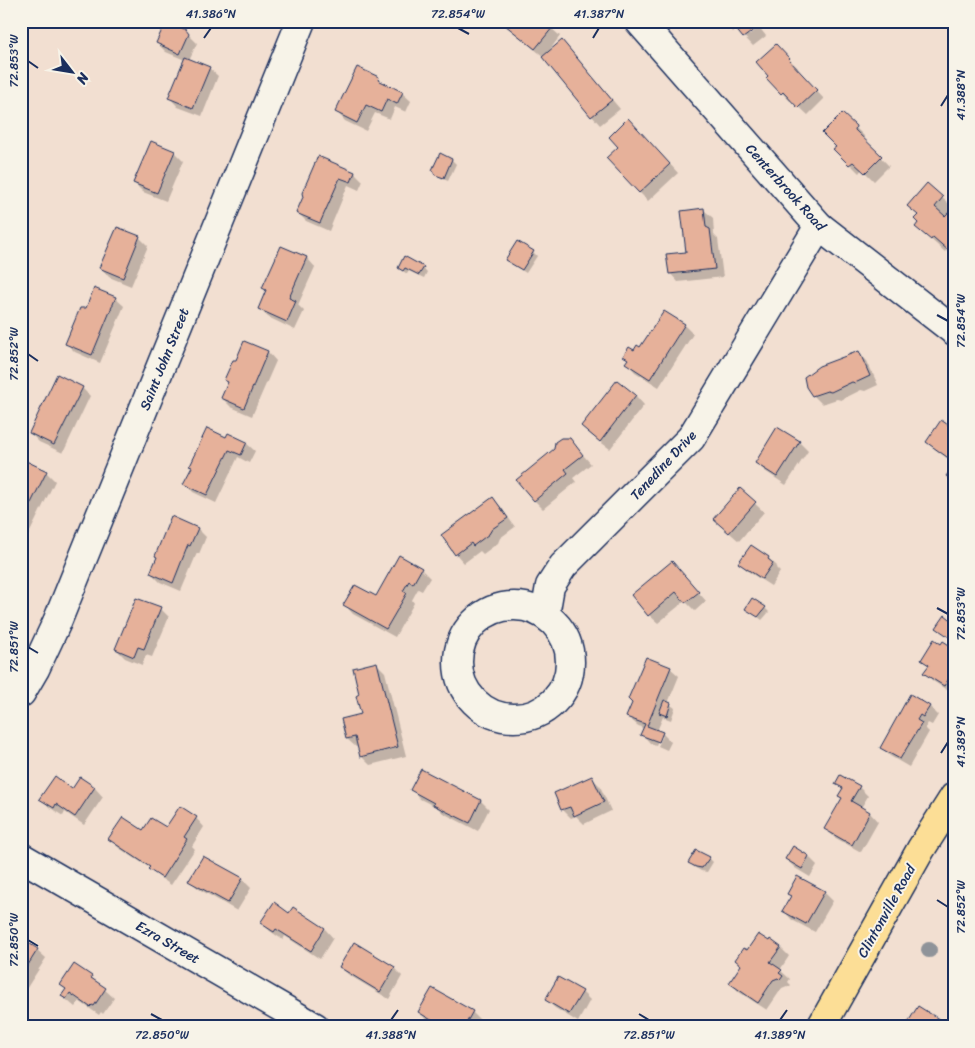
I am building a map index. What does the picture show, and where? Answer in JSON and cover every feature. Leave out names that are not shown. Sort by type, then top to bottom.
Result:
[{"type":"main road","name":"Clintonville Road","points":[[821,1027],[921,849],[954,797]]},
{"type":"street","name":"Saint John Street","points":[[21,693],[35,669],[57,622],[301,21]]},
{"type":"street","name":"Centerbrook Road","points":[[639,21],[819,226],[954,331]]},
{"type":"street","name":"Tenedine Drive","points":[[545,616],[550,586],[563,566],[691,438],[819,226]]},
{"type":"street","points":[[504,606],[519,606],[532,609],[545,616],[558,628],[567,643],[570,661],[567,678],[560,694],[547,707],[531,715],[514,718],[496,716],[481,708],[468,695],[461,682],[458,669],[458,654],[469,628],[491,610],[504,606]]},
{"type":"street","name":"Ezra Street","points":[[21,857],[315,1027]]},
{"type":"building","points":[[166,21],[186,30],[189,34],[180,54],[156,43]]},
{"type":"building","points":[[500,21],[545,21],[553,27],[535,49]]},
{"type":"building","points":[[737,21],[754,21],[758,27],[743,38],[735,28],[740,25]]},
{"type":"building","points":[[562,40],[612,100],[591,117],[542,57]]},
{"type":"building","points":[[776,44],[817,90],[798,108],[766,78],[768,76],[756,62]]},
{"type":"building","points":[[185,57],[210,67],[193,108],[168,98]]},
{"type":"building","points":[[357,67],[379,77],[378,80],[403,92],[397,104],[387,99],[381,112],[366,105],[357,123],[335,112]]},
{"type":"building","points":[[842,113],[856,126],[855,130],[882,156],[865,173],[853,162],[849,165],[833,149],[836,147],[822,133]]},
{"type":"building","points":[[628,118],[670,164],[639,193],[606,158],[618,147],[609,137]]},
{"type":"building","points":[[151,141],[175,151],[157,193],[133,183]]},
{"type":"building","points":[[440,153],[452,159],[444,178],[435,175],[432,170]]},
{"type":"building","points":[[318,156],[355,172],[351,182],[340,178],[320,223],[296,213],[303,197],[302,193]]},
{"type":"building","points":[[927,183],[943,197],[935,207],[945,216],[954,207],[954,247],[950,252],[933,237],[931,240],[915,227],[918,223],[914,219],[918,215],[907,206]]},
{"type":"building","points":[[704,208],[706,227],[710,229],[715,269],[669,274],[666,254],[686,252],[681,211]]},
{"type":"building","points":[[117,227],[140,236],[123,278],[99,268]]},
{"type":"building","points":[[517,241],[534,251],[522,270],[505,260]]},
{"type":"building","points":[[281,246],[307,257],[289,298],[296,301],[287,322],[258,309],[266,290],[262,288]]},
{"type":"building","points":[[404,256],[424,267],[419,275],[405,268],[403,271],[398,268]]},
{"type":"building","points":[[94,288],[116,297],[92,355],[65,344],[80,308],[86,308]]},
{"type":"building","points":[[664,311],[685,324],[650,379],[625,363],[628,359],[623,356],[629,347],[634,350],[637,345],[640,347]]},
{"type":"building","points":[[244,341],[268,351],[244,408],[221,398],[228,382],[224,380],[233,360],[236,360]]},
{"type":"building","points":[[859,351],[870,376],[831,392],[827,391],[812,396],[806,387],[804,377],[819,366]]},
{"type":"building","points":[[57,374],[83,387],[54,445],[29,433]]},
{"type":"building","points":[[617,380],[636,395],[600,442],[581,426]]},
{"type":"building","points":[[941,420],[954,429],[954,462],[926,442]]},
{"type":"building","points":[[777,427],[800,441],[777,477],[755,463]]},
{"type":"building","points":[[207,428],[226,437],[228,433],[247,442],[241,455],[229,450],[207,495],[183,484],[192,467],[189,466]]},
{"type":"building","points":[[561,438],[570,438],[583,455],[565,469],[568,473],[534,501],[516,480],[554,449],[555,442]]},
{"type":"building","points":[[22,459],[47,471],[21,523],[21,461]]},
{"type":"building","points":[[954,465],[954,482],[946,476]]},
{"type":"building","points":[[740,488],[756,502],[729,533],[713,519]]},
{"type":"building","points":[[493,497],[508,518],[473,546],[471,543],[455,555],[441,535]]},
{"type":"building","points":[[171,516],[198,528],[190,546],[188,545],[173,583],[150,573]]},
{"type":"building","points":[[751,545],[769,557],[768,559],[773,563],[762,579],[738,563]]},
{"type":"building","points":[[399,555],[422,568],[413,584],[409,581],[403,591],[407,593],[386,629],[343,605],[355,585],[376,596]]},
{"type":"building","points":[[672,561],[699,592],[685,603],[676,592],[648,616],[631,595]]},
{"type":"building","points":[[136,598],[161,607],[144,649],[138,647],[134,657],[115,649]]},
{"type":"building","points":[[752,598],[766,607],[758,617],[745,609]]},
{"type":"building","points":[[945,615],[954,622],[954,636],[952,639],[936,628]]},
{"type":"building","points":[[934,639],[941,644],[943,641],[954,648],[954,671],[944,686],[923,673],[929,665],[921,660]]},
{"type":"building","points":[[646,657],[671,667],[647,726],[663,732],[659,742],[640,735],[645,724],[626,717],[632,703],[628,699]]},
{"type":"building","points":[[377,662],[398,747],[360,757],[355,737],[346,739],[341,719],[361,714],[356,696],[359,694],[353,668]]},
{"type":"building","points":[[910,694],[930,706],[923,717],[920,715],[917,720],[922,723],[900,759],[880,748]]},
{"type":"building","points":[[664,700],[671,703],[667,716],[659,713]]},
{"type":"building","points":[[421,769],[481,800],[470,823],[433,805],[434,803],[410,790]]},
{"type":"building","points":[[840,775],[860,786],[851,801],[870,812],[852,845],[824,829],[842,798],[838,796],[843,788],[835,784]]},
{"type":"building","points":[[55,776],[72,789],[80,777],[95,787],[75,817],[56,804],[54,808],[39,799]]},
{"type":"building","points":[[592,776],[604,802],[574,816],[570,807],[561,810],[554,793]]},
{"type":"building","points":[[180,806],[197,817],[184,837],[187,839],[162,878],[148,869],[150,867],[108,839],[123,817],[143,830],[151,818],[166,827]]},
{"type":"building","points":[[793,846],[809,856],[802,869],[785,859]]},
{"type":"building","points":[[696,850],[710,857],[702,868],[688,863]]},
{"type":"building","points":[[203,856],[243,878],[228,903],[188,881]]},
{"type":"building","points":[[797,876],[825,891],[806,924],[782,911],[791,896],[787,894]]},
{"type":"building","points":[[274,902],[289,913],[293,907],[325,928],[311,951],[276,929],[274,932],[260,923]]},
{"type":"building","points":[[758,934],[769,941],[770,939],[781,947],[770,962],[782,970],[779,973],[783,976],[780,980],[778,978],[773,980],[758,1003],[729,983],[741,965],[735,960],[743,948],[747,950]]},
{"type":"building","points":[[21,938],[38,949],[21,976]]},
{"type":"building","points":[[354,942],[395,967],[380,992],[339,967]]},
{"type":"building","points":[[74,964],[106,988],[94,1006],[90,1007],[70,993],[66,999],[61,996],[66,989],[60,985]]},
{"type":"building","points":[[558,977],[583,991],[569,1014],[545,1000]]},
{"type":"building","points":[[432,988],[473,1011],[464,1027],[443,1027],[418,1012]]},
{"type":"building","points":[[918,1006],[942,1021],[939,1027],[905,1027]]},
{"type":"building","points":[[152,1019],[163,1027],[147,1027]]}]
